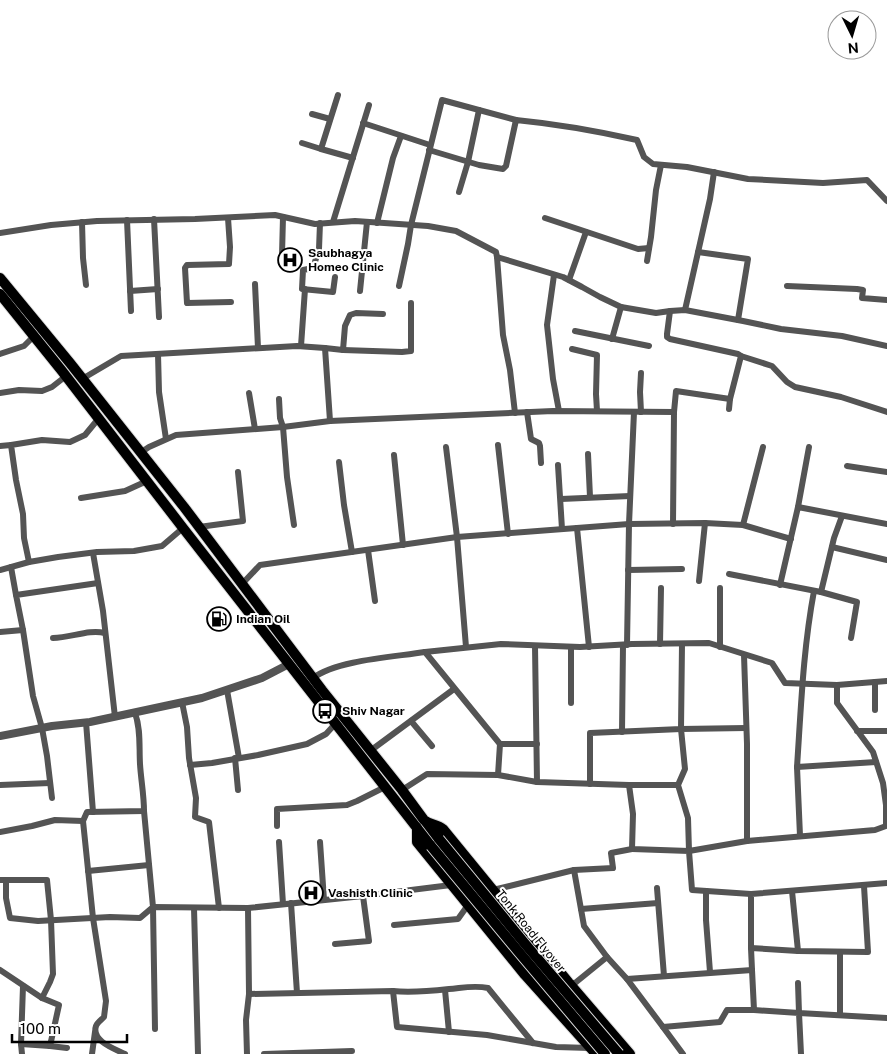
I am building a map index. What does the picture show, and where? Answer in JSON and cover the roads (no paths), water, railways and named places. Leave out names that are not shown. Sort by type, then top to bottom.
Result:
[{"type":"main road","name":"Tonk Road Flyover","points":[[0,278],[199,527],[370,751],[402,790],[426,822],[436,842],[524,959],[605,1054]]},
{"type":"main road","name":"Tonk Road Flyover","points":[[0,294],[99,418],[417,828],[436,842],[619,1054]]},
{"type":"main road","points":[[426,822],[443,829],[569,983],[630,1054]]},
{"type":"main road","points":[[417,828],[417,842],[525,975],[593,1051]]},
{"type":"street","points":[[321,149],[338,95]]},
{"type":"street","points":[[399,286],[411,225],[442,100],[516,120],[588,129],[637,140],[644,157],[653,164],[687,167],[748,179],[822,183],[867,180],[887,201]]},
{"type":"street","points":[[333,222],[369,105]]},
{"type":"street","points":[[459,192],[468,162],[479,110]]},
{"type":"street","points":[[312,114],[330,119]]},
{"type":"street","points":[[363,123],[468,162],[503,169],[506,166],[516,120]]},
{"type":"street","points":[[377,222],[393,158],[401,136]]},
{"type":"street","points":[[302,143],[353,158]]},
{"type":"street","points":[[647,261],[661,165]]},
{"type":"street","points":[[686,310],[714,172]]},
{"type":"street","points":[[0,233],[82,222],[276,215],[315,224],[356,221],[377,222],[428,226],[456,232],[496,252],[503,335],[510,370],[515,413]]},
{"type":"street","points":[[282,255],[283,217]]},
{"type":"street","points":[[228,218],[229,264],[187,265],[185,268],[187,303],[231,302]]},
{"type":"street","points":[[545,218],[638,249],[649,248]]},
{"type":"street","points":[[154,219],[159,316]]},
{"type":"street","points":[[127,220],[131,311]]},
{"type":"street","points":[[82,222],[86,286]]},
{"type":"street","points":[[360,290],[367,222]]},
{"type":"street","points":[[320,224],[319,248],[313,268],[303,270],[302,289],[333,292],[335,277]]},
{"type":"street","points":[[569,280],[586,232]]},
{"type":"street","points":[[698,252],[748,259],[738,320]]},
{"type":"street","points":[[497,257],[569,280],[621,307],[656,313],[670,310],[686,310],[781,329],[842,336],[887,346]]},
{"type":"street","points":[[554,275],[547,325],[553,379],[559,411]]},
{"type":"street","points":[[255,284],[258,348]]},
{"type":"street","points":[[787,286],[857,289],[863,290],[862,298],[887,300]]},
{"type":"street","points":[[130,290],[158,289]]},
{"type":"street","points":[[301,346],[305,289]]},
{"type":"street","points":[[82,379],[121,356],[301,346],[343,350],[409,352],[411,351],[411,303]]},
{"type":"street","points":[[612,339],[621,307]]},
{"type":"street","points":[[670,310],[667,334],[667,337],[670,339],[714,348],[772,366],[787,382],[795,387],[841,397],[887,412]]},
{"type":"street","points":[[343,350],[345,326],[350,315],[356,313],[383,314]]},
{"type":"street","points":[[575,331],[649,346]]},
{"type":"street","points":[[0,354],[24,346],[34,336]]},
{"type":"street","points":[[325,348],[330,421]]},
{"type":"street","points":[[572,349],[597,355],[597,411]]},
{"type":"street","points":[[158,354],[159,392],[166,440]]},
{"type":"street","points":[[729,409],[741,356]]},
{"type":"street","points":[[641,373],[642,412]]},
{"type":"street","points":[[0,393],[18,390],[42,391],[52,387],[66,376]]},
{"type":"street","points":[[673,524],[674,412],[676,392],[730,399]]},
{"type":"street","points":[[249,394],[254,429]]},
{"type":"street","points":[[278,399],[294,525]]},
{"type":"street","points":[[140,453],[176,435],[283,427],[330,421],[559,411],[674,412]]},
{"type":"street","points":[[527,412],[531,439],[539,443],[540,446],[541,463]]},
{"type":"street","points":[[622,732],[634,412]]},
{"type":"street","points":[[0,446],[42,440],[70,442],[85,435],[99,418]]},
{"type":"street","points":[[11,445],[29,562]]},
{"type":"street","points":[[498,445],[508,534]]},
{"type":"street","points":[[446,447],[457,538],[466,647]]},
{"type":"street","points":[[743,525],[763,447]]},
{"type":"street","points":[[780,585],[798,507],[809,447]]},
{"type":"street","points":[[588,454],[590,497]]},
{"type":"street","points":[[394,455],[403,545]]},
{"type":"street","points":[[339,462],[352,552]]},
{"type":"street","points":[[558,465],[562,529]]},
{"type":"street","points":[[847,466],[887,472]]},
{"type":"street","points":[[199,527],[243,521],[238,472]]},
{"type":"street","points":[[81,498],[125,491],[146,481]]},
{"type":"street","points":[[561,499],[630,496]]},
{"type":"street","points":[[798,507],[887,524]]},
{"type":"street","points":[[800,836],[796,767],[807,631],[817,592],[842,516]]},
{"type":"street","points":[[699,581],[704,523]]},
{"type":"street","points":[[242,584],[260,564],[457,538],[562,529],[629,524],[704,523],[743,525],[791,539]]},
{"type":"street","points":[[0,570],[58,557],[134,551],[162,546],[183,528]]},
{"type":"street","points":[[578,528],[589,647]]},
{"type":"street","points":[[832,547],[887,560]]},
{"type":"street","points":[[368,550],[374,601]]},
{"type":"street","points":[[93,553],[103,611],[115,717]]},
{"type":"street","points":[[11,567],[33,696],[47,756],[52,798]]},
{"type":"street","points":[[628,570],[682,569]]},
{"type":"street","points":[[729,574],[857,602],[851,638]]},
{"type":"street","points":[[16,595],[98,583]]},
{"type":"street","points":[[660,644],[661,588]]},
{"type":"street","points":[[720,588],[720,647]]},
{"type":"street","points":[[0,632],[23,630]]},
{"type":"street","points":[[53,638],[63,638],[88,632],[105,633]]},
{"type":"street","points":[[314,678],[348,663],[466,647],[501,644],[589,647],[709,643],[772,664],[785,683],[837,685],[887,681]]},
{"type":"street","points":[[682,644],[682,729],[685,769],[678,785],[688,818],[692,890],[751,894],[887,883]]},
{"type":"street","points":[[535,646],[537,782]]},
{"type":"street","points":[[570,703],[571,647]]},
{"type":"street","points":[[425,652],[500,744],[498,775]]},
{"type":"street","points":[[744,655],[747,841]]},
{"type":"street","points":[[0,736],[115,717],[202,698],[262,678],[289,664]]},
{"type":"street","points":[[875,682],[875,710]]},
{"type":"street","points":[[493,890],[574,870],[613,868],[611,853],[632,849],[689,850],[747,841],[875,830],[886,827],[885,790],[873,752],[837,703],[837,685]]},
{"type":"street","points":[[370,751],[454,689]]},
{"type":"street","points":[[226,690],[237,758],[238,790]]},
{"type":"street","points":[[182,702],[196,798],[195,816],[209,822],[219,908]]},
{"type":"street","points":[[135,713],[138,721],[153,908],[155,1029]]},
{"type":"street","points":[[410,721],[432,746]]},
{"type":"street","points":[[86,722],[93,812]]},
{"type":"street","points":[[190,765],[258,755],[307,744],[326,734],[336,723]]},
{"type":"street","points":[[590,784],[590,733],[746,728]]},
{"type":"street","points":[[858,731],[887,731]]},
{"type":"street","points":[[500,744],[537,744]]},
{"type":"street","points":[[796,767],[876,762]]},
{"type":"street","points":[[402,790],[427,774],[498,775],[537,782],[678,785]]},
{"type":"street","points":[[0,785],[50,783]]},
{"type":"street","points":[[629,785],[633,814],[632,849]]},
{"type":"street","points":[[277,826],[277,809],[347,805],[385,787]]},
{"type":"street","points":[[92,1054],[96,1025],[104,1017],[106,1001],[93,918],[83,820],[87,812],[144,811]]},
{"type":"street","points":[[0,832],[55,820],[83,820]]},
{"type":"street","points":[[279,842],[283,904]]},
{"type":"street","points":[[320,842],[324,900]]},
{"type":"street","points":[[88,871],[150,865]]},
{"type":"street","points":[[574,870],[584,926],[607,957],[628,979],[683,1054]]},
{"type":"street","points":[[42,998],[53,974],[51,920],[47,880],[3,880],[10,918],[38,921],[51,920],[93,918],[140,918],[153,908],[248,908],[451,885]]},
{"type":"street","points":[[751,948],[868,952],[864,886]]},
{"type":"street","points":[[657,888],[664,976]]},
{"type":"street","points":[[706,891],[710,972]]},
{"type":"street","points":[[792,891],[798,951]]},
{"type":"street","points":[[751,894],[754,1010]]},
{"type":"street","points":[[335,944],[368,941],[363,896]]},
{"type":"street","points":[[292,903],[297,992]]},
{"type":"street","points":[[581,909],[658,903]]},
{"type":"street","points":[[394,925],[458,919],[468,905]]},
{"type":"street","points":[[194,908],[198,1054]]},
{"type":"street","points":[[247,1054],[248,908]]},
{"type":"street","points":[[840,952],[840,1015]]},
{"type":"street","points":[[569,983],[574,982],[607,957]]},
{"type":"street","points":[[0,970],[42,998],[59,1005],[50,1046]]},
{"type":"street","points":[[628,979],[752,970]]},
{"type":"street","points":[[798,983],[801,1054]]},
{"type":"street","points":[[22,1054],[23,986]]},
{"type":"street","points":[[248,994],[402,992],[478,986],[488,988],[533,1043]]},
{"type":"street","points":[[446,990],[449,1032]]},
{"type":"street","points":[[394,991],[397,1027],[487,1035],[593,1051],[600,1020]]},
{"type":"street","points":[[662,1027],[720,1022],[727,1010],[887,1018]]},
{"type":"street","points":[[95,1032],[101,1042],[125,1054]]},
{"type":"street","points":[[21,1044],[67,1048]]},
{"type":"street","points":[[556,1046],[556,1054]]},
{"type":"street","points":[[264,1054],[352,1051]]},
{"type":"place","name":"Saubhagya Homeo Clinic","points":[[290,260]]},
{"type":"place","name":"Indian Oil","points":[[219,619]]},
{"type":"place","name":"Shiv Nagar","points":[[325,711]]},
{"type":"place","name":"Vashisth Clinic","points":[[311,893]]}]
